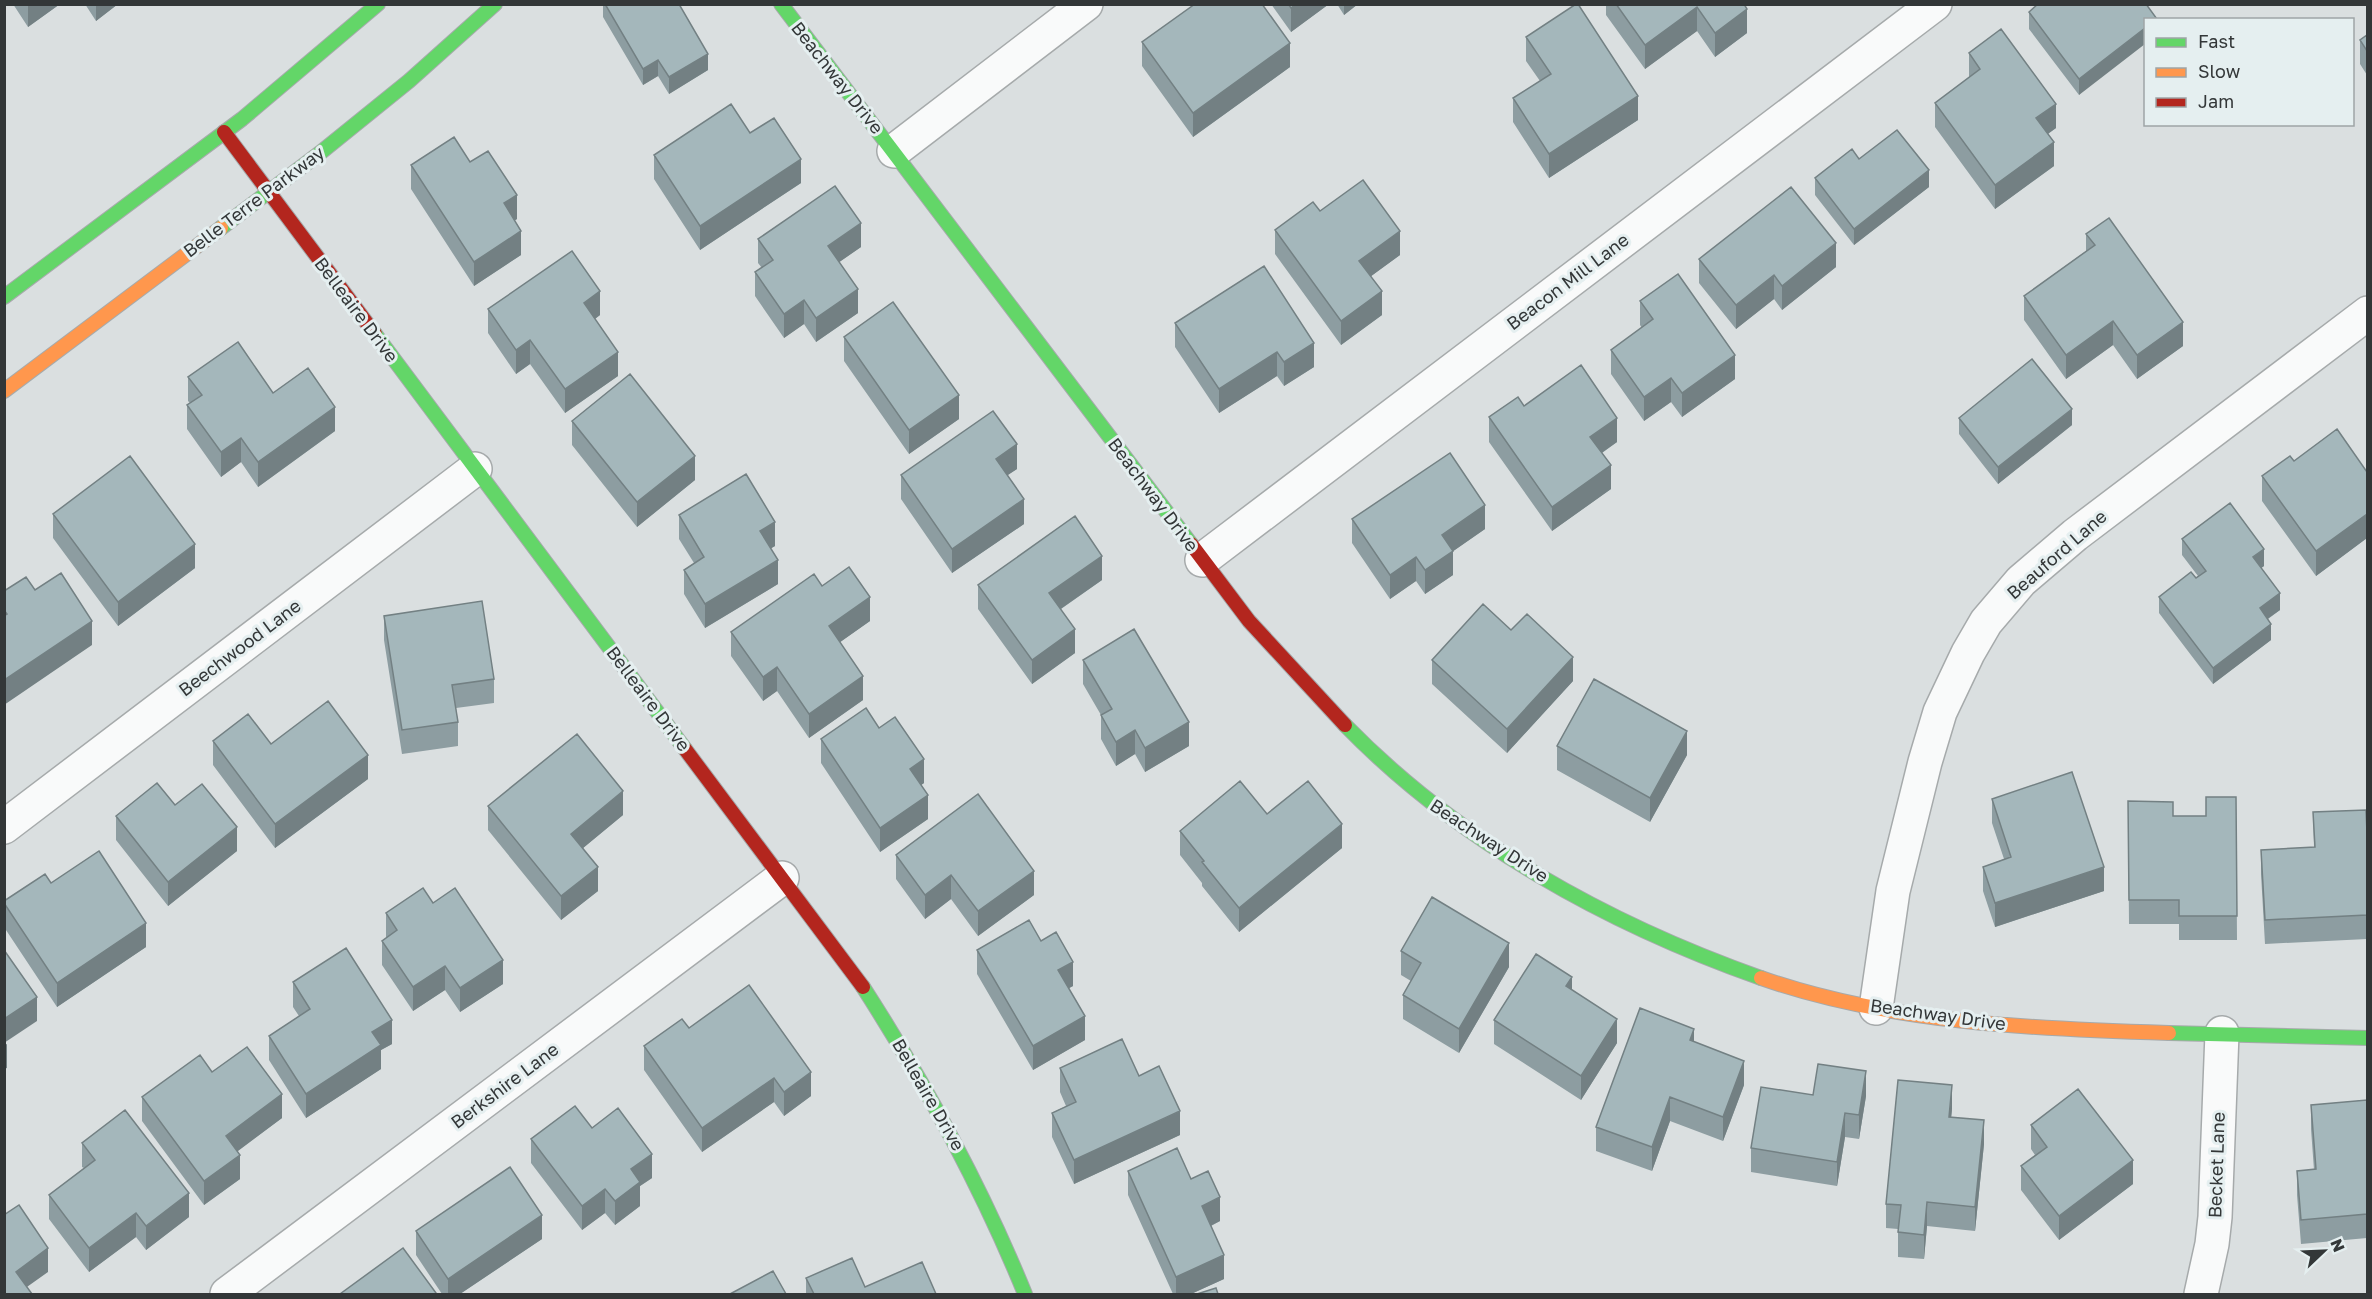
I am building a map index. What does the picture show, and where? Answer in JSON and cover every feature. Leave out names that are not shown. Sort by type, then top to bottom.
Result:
[{"type":"street","points":[[4,297],[224,132],[341,39],[378,4]]},
{"type":"street","name":"Belle Terre Parkway","points":[[4,391],[320,153],[400,88],[495,4]]},
{"type":"street","name":"Beachway Drive","points":[[781,4],[1249,621],[1307,688],[1416,793],[1525,868],[1638,928],[1696,954],[1809,992],[1876,1008],[2001,1024],[2107,1031],[2367,1038]]},
{"type":"street","name":"Beachway Drive","points":[[894,151],[1086,4]]},
{"type":"street","name":"Beacon Mill Lane","points":[[1202,560],[1935,4]]},
{"type":"street","name":"Belleaire Drive","points":[[224,132],[860,983],[932,1097],[987,1205],[1025,1294]]},
{"type":"street","name":"Beauford Lane","points":[[1876,1008],[1893,891],[1925,762],[1940,712],[1986,621],[2021,582],[2075,535],[2367,313]]},
{"type":"street","name":"Beechwood Lane","points":[[4,827],[476,469]]},
{"type":"street","name":"Berkshire Lane","points":[[227,1294],[782,878]]},
{"type":"street","name":"Becket Lane","points":[[2201,1294],[2212,1244],[2215,1217],[2222,1033]]},
{"type":"building","points":[[605,4],[679,4],[708,54],[669,77],[658,60],[643,69]]},
{"type":"building","points":[[1195,4],[1262,4],[1290,43],[1193,113],[1142,42]]},
{"type":"building","points":[[1576,4],[1638,96],[1549,154],[1513,98],[1551,74],[1526,37]]},
{"type":"building","points":[[1616,4],[1744,4],[1747,9],[1715,33],[1697,7],[1645,45]]},
{"type":"building","points":[[2038,4],[2146,4],[2156,18],[2144,18],[2144,29],[2079,79],[2029,12]]},
{"type":"building","points":[[2001,29],[2056,104],[2036,118],[2054,142],[1995,185],[1935,103],[1980,69],[1969,53]]},
{"type":"building","points":[[2367,35],[2367,51],[2360,40]]},
{"type":"building","points":[[731,104],[750,133],[774,118],[801,159],[700,226],[654,155]]},
{"type":"building","points":[[1897,130],[1929,170],[1854,229],[1815,178],[1852,149],[1859,159]]},
{"type":"building","points":[[454,137],[470,162],[488,151],[517,195],[504,203],[521,231],[474,262],[411,165]]},
{"type":"building","points":[[1363,180],[1400,231],[1359,261],[1382,291],[1341,321],[1275,230],[1313,202],[1320,211]]},
{"type":"building","points":[[835,186],[861,223],[828,246],[858,289],[816,318],[804,300],[784,314],[755,272],[773,260],[758,239]]},
{"type":"building","points":[[1791,187],[1836,243],[1782,286],[1774,275],[1736,305],[1699,259]]},
{"type":"building","points":[[2109,218],[2183,322],[2137,355],[2113,321],[2066,355],[2024,296],[2095,245],[2086,234]]},
{"type":"building","points":[[572,251],[600,291],[584,303],[618,352],[565,389],[530,340],[516,350],[488,309]]},
{"type":"building","points":[[1264,266],[1314,343],[1284,362],[1277,352],[1219,389],[1175,323]]},
{"type":"building","points":[[1678,274],[1735,355],[1682,393],[1671,378],[1644,397],[1611,350],[1653,319],[1640,301]]},
{"type":"building","points":[[893,302],[959,395],[909,430],[844,337]]},
{"type":"building","points":[[238,342],[273,393],[308,368],[335,407],[258,462],[241,438],[221,452],[187,405],[202,395],[188,377]]},
{"type":"building","points":[[2032,359],[2072,409],[1998,467],[1959,418]]},
{"type":"building","points":[[1581,365],[1617,418],[1590,437],[1611,465],[1552,507],[1489,417],[1518,397],[1524,406]]},
{"type":"building","points":[[630,374],[695,456],[637,502],[572,421]]},
{"type":"building","points":[[993,411],[1017,444],[996,459],[1024,499],[952,549],[901,475]]},
{"type":"building","points":[[2337,429],[2367,472],[2367,514],[2316,551],[2262,476],[2290,456],[2294,461]]},
{"type":"building","points":[[1450,453],[1485,505],[1442,535],[1453,551],[1425,570],[1416,557],[1390,575],[1352,519]]},
{"type":"building","points":[[130,456],[195,544],[118,602],[53,514]]},
{"type":"building","points":[[746,474],[775,522],[760,531],[778,560],[705,604],[684,570],[704,557],[679,515]]},
{"type":"building","points":[[2230,503],[2264,549],[2253,557],[2280,593],[2260,608],[2271,624],[2213,668],[2159,597],[2191,572],[2196,578],[2206,571],[2182,539]]},
{"type":"building","points":[[1075,516],[1102,556],[1049,593],[1075,629],[1032,660],[978,585]]},
{"type":"building","points":[[849,567],[870,597],[829,626],[863,676],[809,714],[777,667],[763,677],[731,632],[814,574],[822,586]]},
{"type":"building","points":[[61,573],[92,621],[4,680],[4,616],[7,614],[4,610],[4,591],[26,577],[35,590]]},
{"type":"building","points":[[482,601],[494,679],[452,685],[458,722],[402,730],[384,616]]},
{"type":"building","points":[[1483,604],[1511,630],[1527,614],[1573,657],[1507,729],[1432,660]]},
{"type":"building","points":[[1134,629],[1189,722],[1145,748],[1135,730],[1116,742],[1101,715],[1112,709],[1083,660]]},
{"type":"building","points":[[1594,679],[1687,731],[1650,798],[1557,746]]},
{"type":"building","points":[[328,701],[368,755],[275,824],[213,741],[248,714],[271,744]]},
{"type":"building","points":[[866,708],[879,728],[895,717],[924,759],[910,769],[928,795],[880,828],[821,739]]},
{"type":"building","points":[[577,734],[623,791],[571,834],[598,867],[561,896],[488,806]]},
{"type":"building","points":[[2072,772],[2104,867],[1995,903],[1983,867],[2011,857],[1992,799]]},
{"type":"building","points":[[1240,781],[1267,814],[1308,781],[1342,824],[1239,908],[1180,831]]},
{"type":"building","points":[[157,783],[175,805],[202,784],[237,827],[168,882],[116,816]]},
{"type":"building","points":[[978,794],[1034,871],[978,911],[951,875],[925,895],[896,855]]},
{"type":"building","points":[[2206,797],[2236,797],[2237,916],[2179,916],[2179,900],[2129,900],[2128,801],[2173,802],[2173,816],[2206,816]]},
{"type":"building","points":[[2366,810],[2367,915],[2265,920],[2261,850],[2315,847],[2313,812]]},
{"type":"building","points":[[99,851],[146,923],[57,983],[4,901],[45,874],[51,883]]},
{"type":"building","points":[[423,888],[433,903],[455,888],[503,960],[460,988],[445,966],[413,987],[382,941],[397,930],[386,913]]},
{"type":"building","points":[[1432,897],[1509,943],[1459,1029],[1403,995],[1421,963],[1401,951]]},
{"type":"building","points":[[1029,920],[1041,941],[1056,932],[1073,962],[1058,970],[1085,1016],[1033,1046],[977,950]]},
{"type":"building","points":[[346,948],[392,1020],[372,1032],[381,1045],[306,1094],[269,1036],[310,1009],[293,982]]},
{"type":"building","points":[[4,950],[37,997],[4,1019]]},
{"type":"building","points":[[1536,954],[1572,977],[1566,986],[1617,1019],[1581,1076],[1494,1020]]},
{"type":"building","points":[[749,985],[811,1072],[784,1092],[774,1078],[702,1128],[644,1046],[682,1019],[689,1028]]},
{"type":"building","points":[[1640,1008],[1694,1029],[1690,1040],[1744,1061],[1723,1117],[1670,1097],[1652,1147],[1596,1127]]},
{"type":"building","points":[[1122,1039],[1139,1076],[1159,1066],[1180,1111],[1074,1160],[1052,1113],[1076,1102],[1060,1068]]},
{"type":"building","points":[[247,1047],[282,1094],[226,1136],[240,1155],[204,1181],[142,1097],[200,1055],[212,1072]]},
{"type":"building","points":[[1818,1064],[1866,1071],[1859,1115],[1845,1113],[1837,1162],[1751,1148],[1761,1087],[1813,1095]]},
{"type":"building","points":[[1898,1080],[1952,1085],[1949,1117],[1984,1120],[1975,1207],[1927,1202],[1924,1235],[1898,1232],[1901,1205],[1886,1204]]},
{"type":"building","points":[[2078,1089],[2133,1160],[2059,1216],[2021,1166],[2047,1147],[2031,1125]]},
{"type":"building","points":[[2367,1100],[2367,1214],[2301,1220],[2297,1171],[2316,1169],[2311,1105]]},
{"type":"building","points":[[575,1106],[592,1128],[618,1108],[652,1154],[631,1169],[640,1182],[615,1201],[605,1189],[582,1206],[531,1139]]},
{"type":"building","points":[[125,1110],[189,1193],[146,1226],[136,1213],[89,1248],[49,1195],[95,1160],[82,1143]]},
{"type":"building","points":[[1177,1148],[1191,1179],[1208,1171],[1220,1197],[1202,1206],[1224,1255],[1176,1277],[1128,1171]]},
{"type":"building","points":[[510,1167],[542,1215],[448,1279],[416,1231]]},
{"type":"building","points":[[19,1205],[48,1248],[16,1272],[32,1294],[4,1294],[4,1215]]},
{"type":"building","points":[[403,1248],[436,1293],[340,1294]]},
{"type":"building","points":[[852,1258],[865,1287],[922,1262],[936,1294],[814,1294],[806,1278]]},
{"type":"building","points":[[773,1271],[786,1294],[730,1294]]},
{"type":"building","points":[[1216,1288],[1218,1294],[1197,1294]]},
{"type":"traffic: fast","points":[[4,297],[242,119],[378,4]]},
{"type":"traffic: fast","points":[[221,228],[320,153],[409,81],[495,4]]},
{"type":"traffic: fast","points":[[781,4],[1191,544]]},
{"type":"traffic: fast","points":[[375,334],[685,749]]},
{"type":"traffic: fast","points":[[1345,725],[1389,767],[1437,806],[1486,842],[1538,875],[1647,932],[1761,978]]},
{"type":"traffic: fast","points":[[863,987],[909,1061],[951,1137],[990,1214],[1025,1294]]},
{"type":"traffic: fast","points":[[2169,1033],[2368,1038]]},
{"type":"traffic: slow","points":[[4,391],[221,228]]},
{"type":"traffic: slow","points":[[1761,978],[1860,1005],[1962,1021],[2014,1026],[2169,1033]]},
{"type":"traffic: jam","points":[[224,132],[375,334]]},
{"type":"traffic: jam","points":[[1191,544],[1249,621],[1345,725]]},
{"type":"traffic: jam","points":[[685,749],[863,987]]}]
